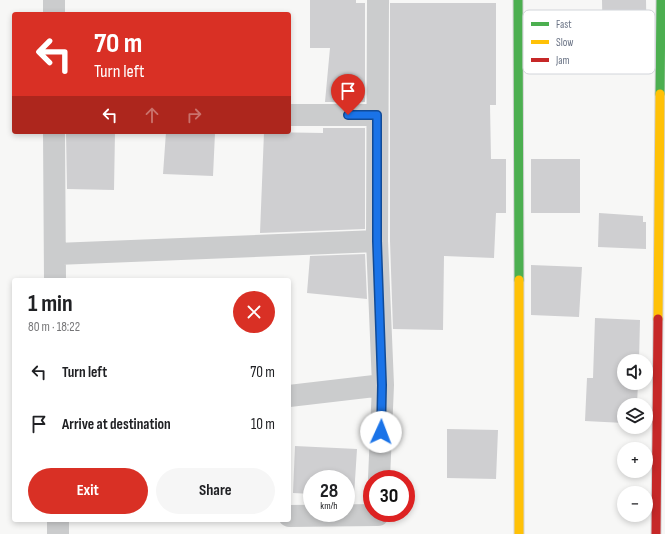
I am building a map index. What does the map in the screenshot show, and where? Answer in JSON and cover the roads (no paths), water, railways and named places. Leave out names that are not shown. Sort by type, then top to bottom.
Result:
[{"type":"street","points":[[54,0],[54,12]]},
{"type":"street","points":[[378,0],[377,241],[382,385],[380,470]]},
{"type":"street","points":[[518,0],[519,534]]},
{"type":"street","points":[[656,534],[661,0]]},
{"type":"street","points":[[291,115],[377,115]]},
{"type":"street","points":[[54,134],[55,278]]},
{"type":"street","points":[[56,254],[377,241]]},
{"type":"street","points":[[291,396],[382,385]]},
{"type":"street","points":[[291,516],[363,520]]},
{"type":"street","points":[[58,522],[58,534]]}]
